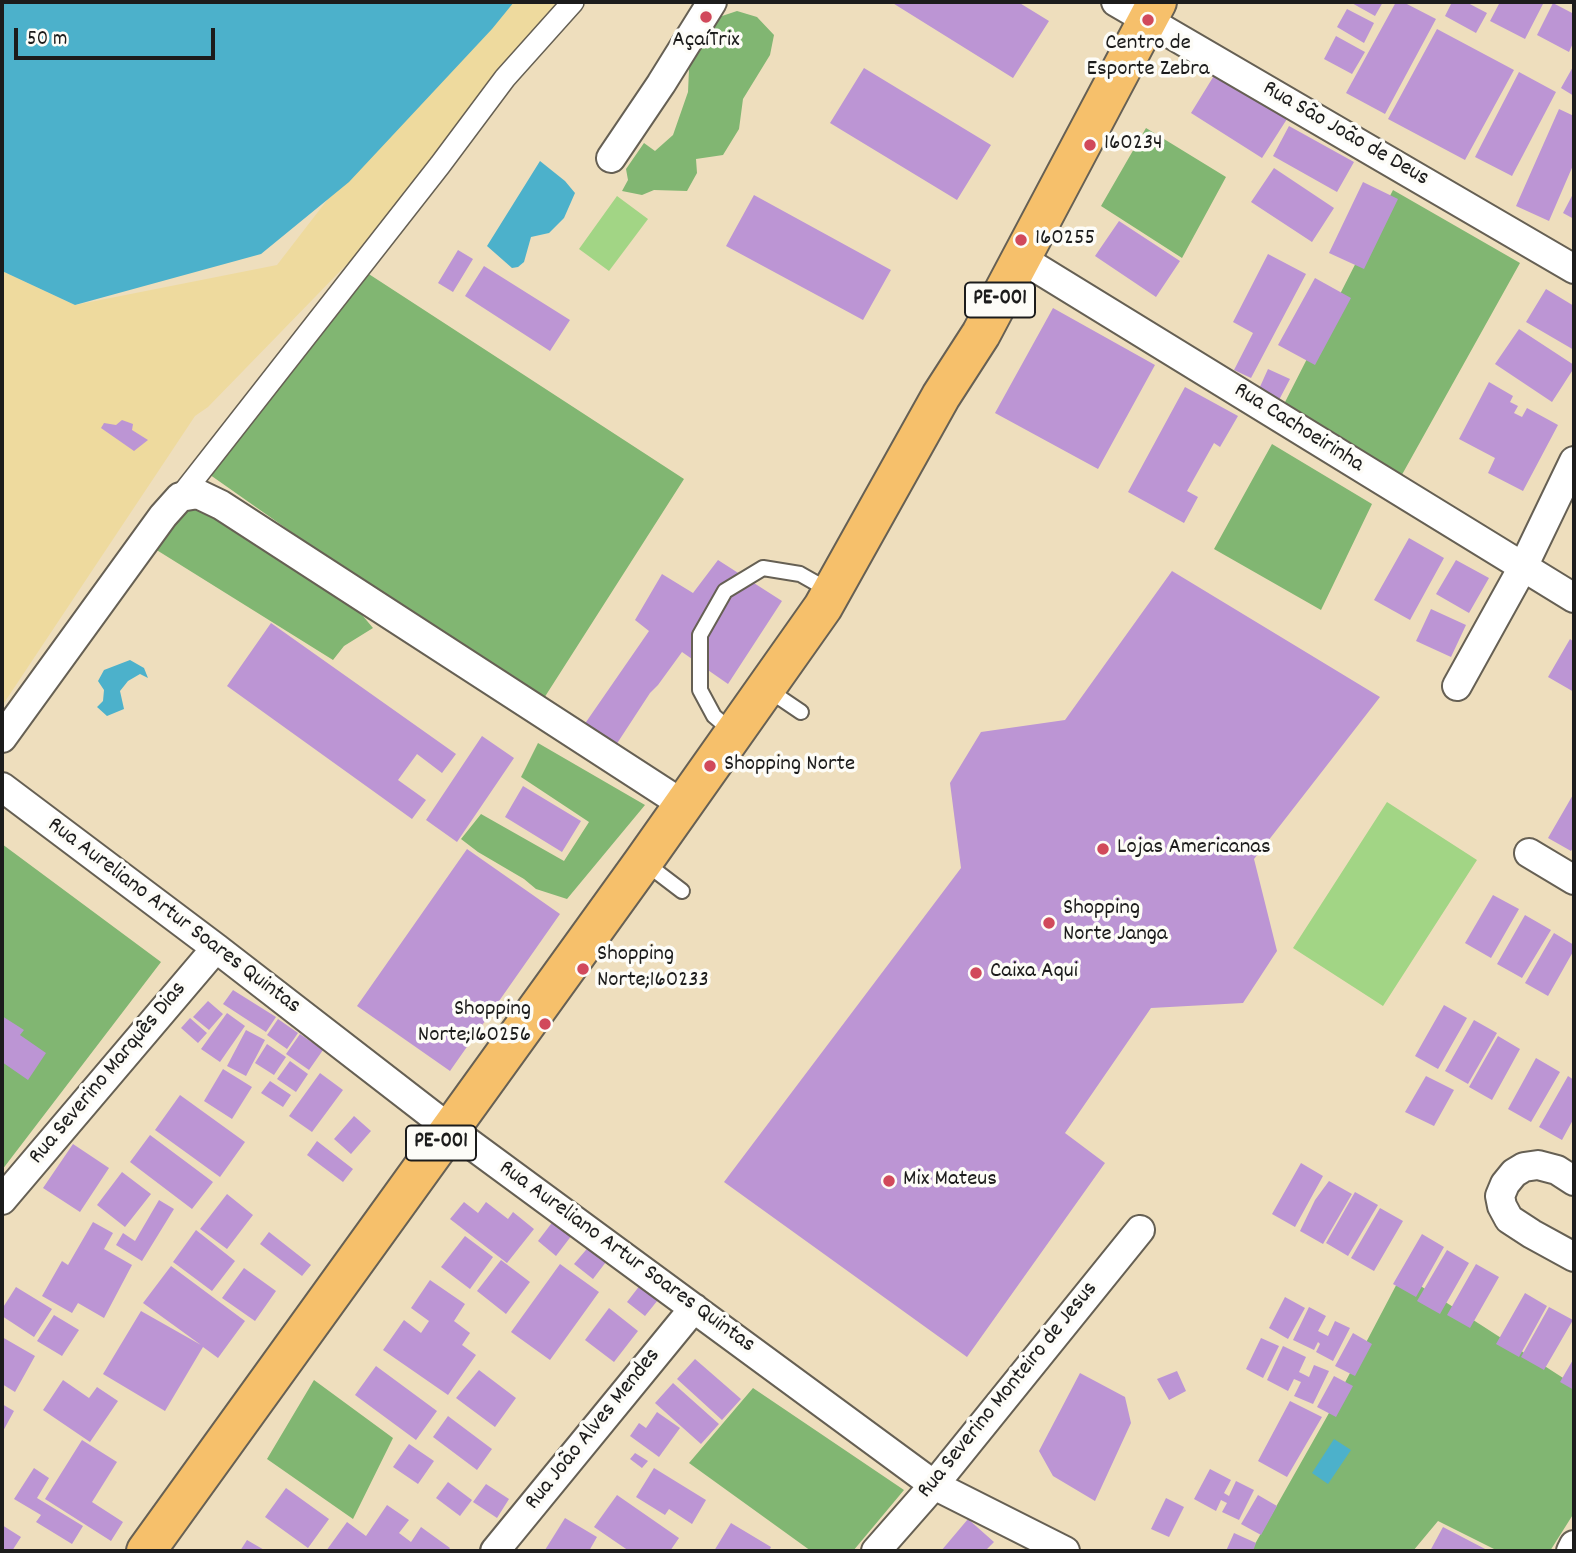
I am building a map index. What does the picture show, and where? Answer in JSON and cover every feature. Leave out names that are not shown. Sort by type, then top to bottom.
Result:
[{"type":"main road","name":"PE-001","points":[[146,1551],[684,805],[823,607],[941,396],[981,334],[1153,11]]},
{"type":"street","points":[[2,738],[163,516],[432,176],[505,78],[573,2]]},
{"type":"street","points":[[611,158],[712,2]]},
{"type":"street","name":"Rua São João de Deus","points":[[1116,2],[1153,11],[1574,269]]},
{"type":"street","name":"Rua Cachoeirinha","points":[[1022,259],[1574,598]]},
{"type":"street","points":[[1457,686],[1523,567],[1574,461]]},
{"type":"street","points":[[180,497],[198,494],[221,505],[684,805]]},
{"type":"street","name":"Rua Aureliano Artur Soares Quintas","points":[[2,787],[450,1129],[934,1485],[1065,1551]]},
{"type":"street","points":[[1528,853],[1574,880]]},
{"type":"street","name":"Rua Severino Marquês Dias","points":[[2,1200],[216,948]]},
{"type":"street","points":[[1574,1181],[1557,1170],[1538,1165],[1524,1167],[1514,1173],[1500,1196],[1509,1219],[1574,1257]]},
{"type":"street","name":"Rua Severino Monteiro de Jesus","points":[[876,1551],[934,1485],[1140,1230]]},
{"type":"street","name":"Rua João Alves Mendes","points":[[495,1551],[694,1308]]},
{"type":"street","points":[[1570,1551],[1574,1545]]},
{"type":"lane","points":[[734,733],[714,716],[700,690],[700,635],[726,592],[762,568],[800,574],[831,592]]},
{"type":"lane","points":[[766,688],[800,712]]},
{"type":"lane","points":[[643,862],[682,891]]},
{"type":"green space","points":[[737,11],[757,17],[774,35],[770,55],[743,99],[739,129],[723,155],[696,159],[697,173],[687,191],[654,190],[642,195],[622,191],[628,180],[626,169],[644,143],[655,151],[673,135],[688,92],[690,47],[713,19]]},
{"type":"green space","points":[[1146,128],[1226,177],[1182,258],[1101,206]]},
{"type":"green space","points":[[1393,190],[1520,263],[1399,480],[1283,406]]},
{"type":"green space","points":[[617,196],[648,219],[609,271],[579,249]]},
{"type":"green space","points":[[358,267],[684,479],[539,706],[196,465]]},
{"type":"green space","points":[[1272,444],[1372,504],[1321,610],[1214,549]]},
{"type":"green space","points":[[191,498],[352,603],[373,628],[344,646],[333,660],[155,549]]},
{"type":"green space","points":[[538,743],[645,805],[567,899],[536,889],[461,839],[481,814],[564,861],[589,822],[521,777]]},
{"type":"green space","points":[[1387,802],[1477,860],[1383,1006],[1293,948]]},
{"type":"green space","points":[[2,844],[161,962],[2,1170]]},
{"type":"green space","points":[[1402,1274],[1574,1385],[1574,1513],[1550,1551],[1498,1551],[1438,1521],[1413,1551],[1251,1551],[1329,1413]]},
{"type":"green space","points":[[314,1380],[393,1438],[353,1519],[267,1459]]},
{"type":"green space","points":[[753,1388],[904,1490],[853,1551],[811,1551],[689,1463]]},
{"type":"sand","points":[[496,2],[572,2],[388,222],[208,407],[195,416],[2,706],[2,271],[75,305],[277,265],[351,169]]},
{"type":"water","points":[[2,2],[514,2],[349,182],[261,254],[75,305],[2,271]]},
{"type":"water","points":[[540,161],[565,181],[575,193],[564,218],[549,233],[531,237],[524,262],[512,268],[487,246]]},
{"type":"water","points":[[130,660],[144,668],[148,678],[140,674],[128,681],[120,691],[124,709],[107,716],[97,707],[103,701],[104,690],[98,681],[104,670]]},
{"type":"water","points":[[1334,1439],[1351,1450],[1328,1484],[1312,1473]]},
{"type":"building","points":[[891,2],[1018,2],[1049,21],[1013,78]]},
{"type":"building","points":[[1350,2],[1383,2],[1375,16]]},
{"type":"building","points":[[1396,2],[1403,2],[1436,19],[1385,114],[1346,93]]},
{"type":"building","points":[[1452,2],[1466,2],[1487,13],[1476,33],[1445,16]]},
{"type":"building","points":[[1500,2],[1544,2],[1525,39],[1490,21]]},
{"type":"building","points":[[1553,3],[1574,14],[1574,41],[1569,52],[1537,35]]},
{"type":"building","points":[[1347,9],[1374,23],[1364,43],[1337,27]]},
{"type":"building","points":[[1437,29],[1514,70],[1465,160],[1388,119]]},
{"type":"building","points":[[1336,36],[1365,52],[1352,74],[1324,59]]},
{"type":"building","points":[[1574,65],[1574,96],[1561,88]]},
{"type":"building","points":[[864,68],[991,145],[957,200],[830,123]]},
{"type":"building","points":[[1519,72],[1556,92],[1512,176],[1475,157]]},
{"type":"building","points":[[1215,74],[1287,119],[1262,158],[1191,113]]},
{"type":"building","points":[[1559,109],[1574,116],[1574,163],[1549,221],[1516,206]]},
{"type":"building","points":[[1289,126],[1354,162],[1337,192],[1273,156]]},
{"type":"building","points":[[1274,168],[1334,208],[1312,242],[1251,202]]},
{"type":"building","points":[[1363,182],[1398,199],[1364,269],[1329,253]]},
{"type":"building","points":[[1574,192],[1574,219],[1563,213]]},
{"type":"building","points":[[754,195],[891,270],[863,320],[726,246]]},
{"type":"building","points":[[1119,221],[1180,261],[1156,297],[1095,256]]},
{"type":"building","points":[[458,250],[473,259],[453,292],[438,283]]},
{"type":"building","points":[[1268,254],[1306,274],[1251,378],[1234,370],[1253,333],[1233,322]]},
{"type":"building","points":[[484,266],[570,320],[550,351],[465,296]]},
{"type":"building","points":[[1315,278],[1351,298],[1315,365],[1278,345]]},
{"type":"building","points":[[1546,289],[1574,306],[1574,350],[1526,322]]},
{"type":"building","points":[[1053,308],[1155,365],[1098,469],[995,413]]},
{"type":"building","points":[[1519,329],[1574,365],[1552,402],[1495,364]]},
{"type":"building","points":[[1268,369],[1290,379],[1279,400],[1259,389]]},
{"type":"building","points":[[1489,382],[1513,396],[1510,402],[1518,406],[1514,413],[1522,417],[1527,408],[1558,425],[1523,491],[1488,473],[1495,458],[1459,439]]},
{"type":"building","points":[[1185,387],[1238,416],[1220,447],[1214,443],[1187,491],[1198,497],[1184,523],[1128,492]]},
{"type":"building","points":[[122,420],[133,424],[132,430],[148,440],[134,451],[101,428],[104,423],[116,425]]},
{"type":"building","points":[[1409,538],[1444,558],[1410,620],[1374,600]]},
{"type":"building","points":[[718,560],[782,601],[728,684],[682,652],[650,693],[616,745],[584,725],[649,631],[635,620],[662,574],[693,593]]},
{"type":"building","points":[[1456,560],[1489,578],[1469,613],[1436,594]]},
{"type":"building","points":[[1172,571],[1380,697],[1254,859],[1277,951],[1243,1003],[1151,1008],[1065,1133],[1105,1163],[967,1357],[724,1182],[961,868],[950,783],[981,732],[1065,720]]},
{"type":"building","points":[[1431,609],[1466,625],[1451,657],[1416,641]]},
{"type":"building","points":[[271,623],[456,754],[442,773],[417,754],[398,780],[426,800],[412,819],[227,686]]},
{"type":"building","points":[[1570,639],[1574,642],[1574,692],[1548,677]]},
{"type":"building","points":[[482,736],[514,758],[457,842],[426,820]]},
{"type":"building","points":[[523,786],[581,821],[562,852],[505,817]]},
{"type":"building","points":[[1574,793],[1574,846],[1571,851],[1548,838]]},
{"type":"building","points":[[467,849],[560,914],[450,1071],[357,1006]]},
{"type":"building","points":[[1493,895],[1519,909],[1491,958],[1465,943]]},
{"type":"building","points":[[1525,915],[1551,930],[1522,978],[1497,964]]},
{"type":"building","points":[[1554,933],[1574,945],[1574,950],[1548,996],[1525,983]]},
{"type":"building","points":[[233,990],[276,1017],[266,1032],[223,1004]]},
{"type":"building","points":[[208,1001],[223,1014],[209,1030],[193,1017]]},
{"type":"building","points":[[1444,1005],[1467,1018],[1438,1069],[1415,1056]]},
{"type":"building","points":[[227,1013],[245,1026],[220,1062],[201,1049]]},
{"type":"building","points":[[2,1016],[24,1030],[20,1035],[46,1053],[28,1080],[2,1062]]},
{"type":"building","points":[[190,1018],[207,1033],[198,1043],[181,1028]]},
{"type":"building","points":[[278,1019],[298,1033],[287,1049],[267,1035]]},
{"type":"building","points":[[1474,1020],[1497,1033],[1468,1084],[1445,1071]]},
{"type":"building","points":[[246,1030],[265,1040],[246,1076],[227,1066]]},
{"type":"building","points":[[300,1034],[323,1050],[309,1070],[286,1054]]},
{"type":"building","points":[[1498,1036],[1520,1049],[1492,1100],[1469,1087]]},
{"type":"building","points":[[267,1044],[286,1057],[274,1075],[255,1063]]},
{"type":"building","points":[[1536,1058],[1560,1072],[1531,1122],[1508,1109]]},
{"type":"building","points":[[290,1061],[308,1074],[296,1092],[277,1079]]},
{"type":"building","points":[[223,1069],[252,1087],[232,1119],[204,1101]]},
{"type":"building","points":[[320,1073],[343,1090],[312,1132],[289,1116]]},
{"type":"building","points":[[1426,1076],[1454,1090],[1434,1126],[1405,1112]]},
{"type":"building","points":[[1568,1076],[1574,1080],[1574,1118],[1562,1140],[1539,1127]]},
{"type":"building","points":[[270,1081],[291,1095],[283,1107],[261,1093]]},
{"type":"building","points":[[180,1095],[245,1142],[220,1177],[155,1130]]},
{"type":"building","points":[[354,1116],[371,1131],[351,1154],[334,1139]]},
{"type":"building","points":[[150,1135],[213,1182],[192,1209],[130,1162]]},
{"type":"building","points":[[317,1141],[353,1169],[343,1182],[307,1155]]},
{"type":"building","points":[[73,1144],[109,1168],[80,1212],[43,1188]]},
{"type":"building","points":[[1301,1163],[1323,1176],[1295,1227],[1272,1214]]},
{"type":"building","points":[[122,1172],[151,1194],[125,1227],[97,1205]]},
{"type":"building","points":[[1329,1181],[1352,1194],[1323,1244],[1300,1231],[1315,1200]]},
{"type":"building","points":[[1355,1192],[1378,1205],[1348,1256],[1326,1243]]},
{"type":"building","points":[[227,1194],[253,1215],[227,1249],[200,1229]]},
{"type":"building","points":[[159,1200],[174,1209],[142,1261],[116,1245],[123,1233],[135,1241]]},
{"type":"building","points":[[464,1202],[478,1213],[486,1202],[508,1219],[513,1212],[534,1229],[507,1263],[450,1219]]},
{"type":"building","points":[[1380,1208],[1403,1221],[1374,1271],[1351,1258]]},
{"type":"building","points":[[554,1220],[572,1235],[556,1256],[538,1241]]},
{"type":"building","points":[[93,1222],[113,1233],[104,1249],[132,1265],[104,1318],[78,1303],[72,1313],[42,1296],[62,1261],[68,1265]]},
{"type":"building","points":[[196,1230],[235,1261],[212,1291],[173,1262]]},
{"type":"building","points":[[269,1232],[311,1265],[302,1276],[260,1244]]},
{"type":"building","points":[[1422,1234],[1444,1247],[1416,1297],[1393,1284]]},
{"type":"building","points":[[465,1236],[493,1257],[470,1289],[441,1267]]},
{"type":"building","points":[[591,1244],[609,1258],[593,1279],[574,1264]]},
{"type":"building","points":[[1447,1250],[1469,1263],[1440,1314],[1417,1301]]},
{"type":"building","points":[[501,1260],[530,1282],[506,1314],[477,1291]]},
{"type":"building","points":[[560,1264],[599,1292],[550,1360],[511,1332]]},
{"type":"building","points":[[1476,1264],[1499,1277],[1470,1328],[1447,1315]]},
{"type":"building","points":[[171,1266],[245,1321],[218,1358],[203,1347],[165,1411],[103,1374],[141,1311],[201,1345],[143,1303]]},
{"type":"building","points":[[244,1268],[276,1291],[255,1321],[222,1298]]},
{"type":"building","points":[[430,1280],[465,1304],[454,1321],[470,1333],[462,1345],[476,1355],[448,1395],[383,1350],[404,1320],[421,1333],[429,1321],[411,1308]]},
{"type":"building","points":[[644,1280],[662,1295],[645,1316],[627,1302]]},
{"type":"building","points":[[16,1287],[52,1309],[34,1337],[2,1316],[2,1309]]},
{"type":"building","points":[[1525,1293],[1547,1306],[1519,1357],[1496,1344]]},
{"type":"building","points":[[1285,1297],[1305,1308],[1288,1339],[1269,1328]]},
{"type":"building","points":[[1309,1307],[1326,1316],[1318,1331],[1328,1336],[1335,1321],[1350,1328],[1333,1361],[1316,1352],[1320,1344],[1318,1342],[1314,1350],[1293,1340]]},
{"type":"building","points":[[1549,1307],[1573,1320],[1544,1370],[1521,1357]]},
{"type":"building","points":[[609,1308],[638,1331],[614,1362],[585,1340]]},
{"type":"building","points":[[54,1315],[79,1330],[62,1356],[37,1341]]},
{"type":"building","points":[[1353,1333],[1372,1344],[1355,1376],[1335,1366]]},
{"type":"building","points":[[2,1337],[35,1356],[15,1392],[2,1384]]},
{"type":"building","points":[[1261,1338],[1279,1346],[1263,1378],[1246,1369]]},
{"type":"building","points":[[1283,1346],[1306,1357],[1299,1372],[1309,1377],[1314,1365],[1329,1371],[1313,1404],[1294,1396],[1301,1382],[1294,1379],[1288,1391],[1267,1380]]},
{"type":"building","points":[[1574,1358],[1574,1390],[1560,1382]]},
{"type":"building","points":[[695,1359],[741,1399],[722,1420],[677,1379]]},
{"type":"building","points":[[376,1366],[437,1411],[416,1440],[355,1395]]},
{"type":"building","points":[[479,1370],[516,1398],[495,1427],[456,1398]]},
{"type":"building","points":[[1177,1371],[1186,1391],[1169,1400],[1157,1379]]},
{"type":"building","points":[[1080,1373],[1125,1397],[1131,1423],[1095,1501],[1053,1476],[1039,1451]]},
{"type":"building","points":[[1334,1376],[1353,1386],[1336,1417],[1317,1407]]},
{"type":"building","points":[[63,1380],[89,1398],[97,1387],[118,1401],[90,1442],[43,1410]]},
{"type":"building","points":[[673,1383],[719,1424],[701,1444],[655,1403]]},
{"type":"building","points":[[1290,1401],[1322,1417],[1287,1477],[1258,1461]]},
{"type":"building","points":[[2,1404],[14,1411],[2,1433]]},
{"type":"building","points":[[657,1412],[680,1428],[659,1457],[630,1436],[639,1423],[646,1428]]},
{"type":"building","points":[[448,1416],[492,1449],[477,1470],[433,1437]]},
{"type":"building","points":[[82,1440],[117,1462],[92,1502],[123,1522],[111,1541],[45,1499]]},
{"type":"building","points":[[409,1444],[434,1461],[418,1484],[393,1467]]},
{"type":"building","points":[[635,1453],[648,1461],[642,1468],[630,1459]]},
{"type":"building","points":[[34,1468],[49,1478],[37,1498],[83,1526],[72,1544],[36,1522],[41,1515],[14,1499]]},
{"type":"building","points":[[654,1468],[706,1500],[692,1524],[669,1509],[665,1515],[636,1497]]},
{"type":"building","points":[[1210,1469],[1231,1480],[1224,1493],[1229,1496],[1236,1481],[1254,1490],[1239,1520],[1222,1512],[1227,1503],[1221,1500],[1216,1511],[1194,1499]]},
{"type":"building","points":[[448,1482],[472,1500],[460,1516],[436,1498]]},
{"type":"building","points":[[486,1484],[509,1499],[497,1518],[473,1502]]},
{"type":"building","points":[[286,1488],[329,1519],[308,1548],[265,1517]]},
{"type":"building","points":[[617,1495],[679,1538],[670,1551],[629,1551],[594,1527]]},
{"type":"building","points":[[1258,1495],[1277,1506],[1261,1535],[1241,1524]]},
{"type":"building","points":[[1166,1498],[1184,1507],[1169,1537],[1151,1529]]},
{"type":"building","points":[[387,1505],[409,1520],[399,1533],[411,1542],[421,1527],[450,1548],[448,1551],[326,1551],[347,1522],[366,1536]]},
{"type":"building","points":[[565,1518],[597,1537],[589,1551],[545,1550]]},
{"type":"building","points":[[968,1519],[994,1542],[985,1551],[941,1551]]},
{"type":"building","points":[[731,1523],[771,1547],[769,1551],[714,1551]]},
{"type":"building","points":[[2,1525],[21,1537],[12,1551],[2,1551]]},
{"type":"building","points":[[1443,1527],[1489,1551],[1430,1551]]},
{"type":"building","points":[[1234,1533],[1256,1543],[1253,1551],[1226,1551]]},
{"type":"building","points":[[247,1540],[266,1551],[240,1551]]},
{"type":"place","name":"AçaíTrix","points":[[706,17]]},
{"type":"place","name":"Centro de Esporte Zebra","points":[[1148,20]]},
{"type":"place","name":"160234","points":[[1090,145]]},
{"type":"place","name":"160255","points":[[1021,240]]},
{"type":"place","name":"Shopping Norte","points":[[710,766]]},
{"type":"place","name":"Lojas Americanas","points":[[1103,849]]},
{"type":"place","name":"Shopping Norte Janga","points":[[1049,923]]},
{"type":"place","name":"Shopping Norte;160233","points":[[583,969]]},
{"type":"place","name":"Caixa Aqui","points":[[976,973]]},
{"type":"place","name":"Shopping Norte;160256","points":[[545,1024]]},
{"type":"place","name":"Mix Mateus","points":[[889,1181]]}]
